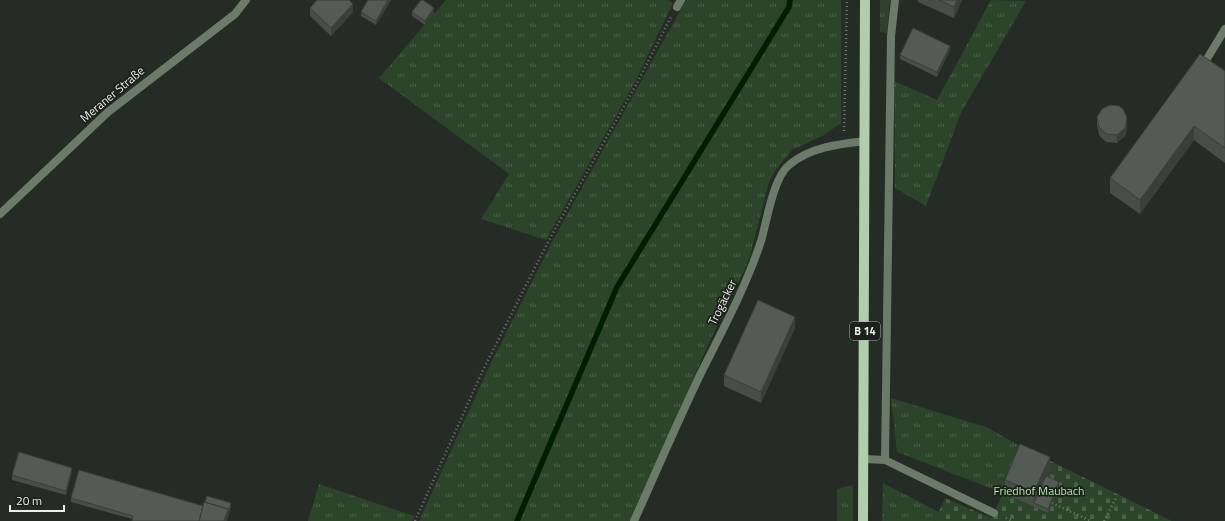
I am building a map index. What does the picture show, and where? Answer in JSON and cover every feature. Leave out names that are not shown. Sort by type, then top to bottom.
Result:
[{"type":"main road","name":"B 14","points":[[863,521],[865,0]]},
{"type":"street","name":"Meraner Straße","points":[[0,214],[108,112],[235,14],[246,0]]},
{"type":"street","points":[[885,460],[891,36],[895,0]]},
{"type":"street","points":[[1225,29],[1205,62],[1225,76]]},
{"type":"street","name":"Trogäcker","points":[[634,521],[686,406],[752,269],[764,232],[775,189],[787,165],[808,152],[844,143],[865,141]]},
{"type":"street","points":[[864,459],[885,460],[927,485],[994,513]]},
{"type":"path","points":[[844,143],[847,0]]},
{"type":"path","points":[[415,521],[483,370],[549,240],[636,85],[679,3]]},
{"type":"path","points":[[1104,521],[1116,498]]},
{"type":"path","points":[[1052,503],[1091,521]]},
{"type":"green space","points":[[446,0],[668,0],[673,3],[634,84],[546,240],[481,219],[509,174],[379,78]]},
{"type":"green space","points":[[686,0],[841,0],[841,123],[824,135],[792,150],[775,171],[769,182],[750,256],[745,269],[709,343],[630,521],[419,521],[488,369],[553,240]]},
{"type":"green space","points":[[880,0],[890,0],[887,33],[880,32]]},
{"type":"green space","points":[[991,0],[1026,1],[961,113],[926,206],[895,188],[894,81],[937,100]]},
{"type":"green space","points":[[891,398],[986,427],[1022,447],[1003,493],[897,452]]},
{"type":"green space","name":"Friedhof Maubach","points":[[1022,447],[1172,521],[935,521],[945,498],[992,518]]},
{"type":"green space","points":[[883,483],[939,512],[935,521],[882,521]]},
{"type":"green space","points":[[319,484],[414,516],[412,521],[308,521]]},
{"type":"green space","points":[[853,485],[853,521],[837,521],[837,489]]},
{"type":"building","points":[[317,0],[349,0],[353,4],[331,28],[310,8]]},
{"type":"building","points":[[368,0],[388,0],[376,21],[361,12]]},
{"type":"building","points":[[421,0],[434,8],[425,21],[412,12]]},
{"type":"building","points":[[939,0],[957,0],[954,7]]},
{"type":"building","points":[[913,28],[950,46],[937,72],[900,55]]},
{"type":"building","points":[[1200,54],[1225,71],[1225,148],[1194,126],[1140,200],[1110,178]]},
{"type":"building","points":[[1110,105],[1119,106],[1123,109],[1127,118],[1125,128],[1117,135],[1106,134],[1099,127],[1097,117],[1102,109]]},
{"type":"building","points":[[758,300],[795,317],[761,392],[724,375]]},
{"type":"building","points":[[1020,444],[1050,457],[1034,492],[1005,480]]},
{"type":"building","points":[[19,452],[72,468],[66,491],[12,475]]},
{"type":"building","points":[[79,470],[203,506],[199,521],[132,521],[133,516],[71,498]]},
{"type":"building","points":[[1046,476],[1059,482],[1048,509],[1034,503]]},
{"type":"building","points":[[207,496],[231,503],[228,513],[228,509],[205,502]]},
{"type":"building","points":[[204,502],[228,509],[224,521],[199,521]]},
{"type":"waterway","points":[[517,521],[617,287],[789,7],[790,0]]}]
